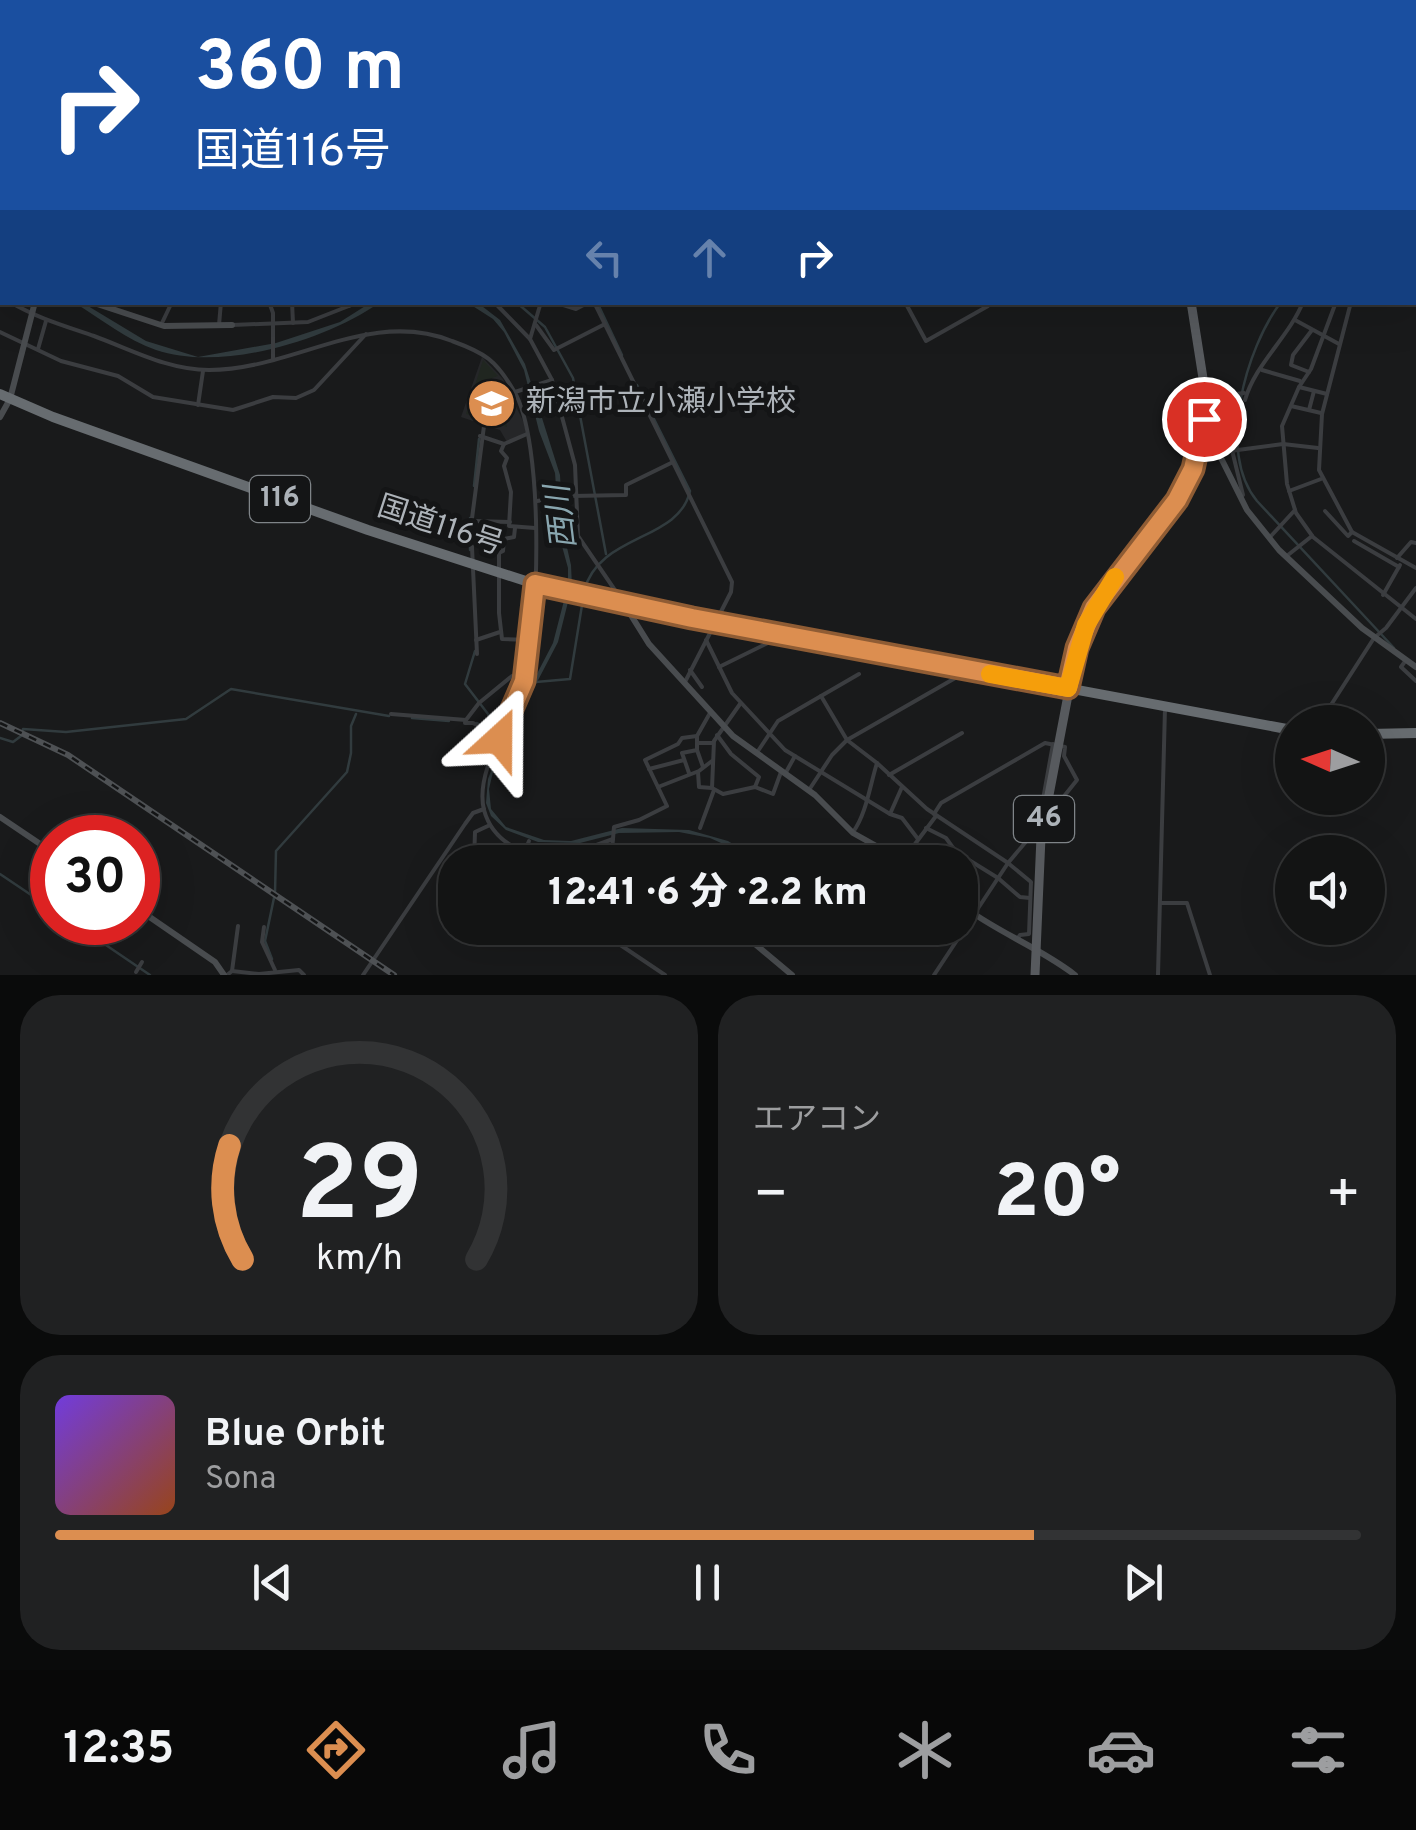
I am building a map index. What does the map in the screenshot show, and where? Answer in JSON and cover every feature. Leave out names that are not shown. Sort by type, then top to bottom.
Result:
[{"type":"highway","name":"国道116号","points":[[5,396],[218,477],[535,584],[715,622],[1275,727]]},
{"type":"highway","points":[[1385,734],[1416,733]]},
{"type":"main road","name":"46","points":[[1035,975],[1044,822],[1055,745],[1077,648],[1110,583],[1172,509],[1188,480],[1200,442],[1207,401],[1191,305]]},
{"type":"street","points":[[15,305],[172,366],[203,370],[226,370],[272,360],[386,330],[427,331],[471,346],[492,360],[515,392],[528,434],[537,501],[531,640],[523,683],[485,781],[484,809],[490,824],[510,845]]},
{"type":"street","points":[[0,417],[34,305]]},
{"type":"street","points":[[99,305],[161,325],[321,320],[349,306]]},
{"type":"street","points":[[161,325],[171,305]]},
{"type":"street","points":[[219,325],[221,305]]},
{"type":"street","points":[[269,305],[272,360]]},
{"type":"street","points":[[292,305],[293,322]]},
{"type":"street","points":[[497,305],[530,340],[552,380],[573,456],[579,540],[649,644],[756,754],[809,790],[853,833],[874,845]]},
{"type":"street","points":[[530,340],[540,305]]},
{"type":"street","points":[[594,305],[732,582],[684,684]]},
{"type":"street","points":[[907,305],[926,341],[988,306]]},
{"type":"street","points":[[1217,450],[1207,401],[1232,392],[1245,397],[1302,305]]},
{"type":"street","points":[[1335,305],[1309,372],[1282,426],[1289,492],[1295,510],[1312,536],[1416,619]]},
{"type":"street","points":[[1350,305],[1322,414],[1318,448],[1321,479],[1352,532],[1416,568]]},
{"type":"street","points":[[37,350],[46,320]]},
{"type":"street","points":[[1294,320],[1340,345]]},
{"type":"street","points":[[536,325],[554,350],[605,324]]},
{"type":"street","points":[[1309,372],[1291,365],[1293,354],[1312,330]]},
{"type":"street","points":[[0,332],[37,350],[118,376],[154,397],[239,410],[272,397],[296,398],[307,393],[322,384],[366,334]]},
{"type":"street","points":[[198,405],[203,370]]},
{"type":"street","points":[[1262,370],[1326,394]]},
{"type":"street","points":[[515,392],[552,380]]},
{"type":"street","points":[[1309,410],[1314,391]]},
{"type":"street","points":[[1232,392],[1230,451],[1247,503]]},
{"type":"street","points":[[1291,406],[1322,414]]},
{"type":"street","points":[[476,654],[472,521],[484,426]]},
{"type":"street","points":[[528,434],[504,444],[500,451],[508,458],[504,469],[511,492],[509,526],[535,528]]},
{"type":"street","points":[[480,436],[504,444]]},
{"type":"street","points":[[1200,442],[1217,450],[1246,507],[1268,539],[1374,638],[1416,667]]},
{"type":"street","points":[[1230,451],[1282,444],[1318,448]]},
{"type":"street","points":[[1225,464],[1233,460]]},
{"type":"street","points":[[537,501],[626,495],[626,485],[673,462]]},
{"type":"street","points":[[1289,492],[1321,479]]},
{"type":"street","points":[[1268,539],[1295,510]]},
{"type":"street","points":[[1325,511],[1348,536],[1352,532]]},
{"type":"street","points":[[472,521],[510,522]]},
{"type":"street","points":[[515,528],[514,537],[504,539],[503,551],[499,552],[499,613],[505,641],[531,640]]},
{"type":"street","points":[[1286,557],[1312,536]]},
{"type":"street","points":[[1354,541],[1399,568]]},
{"type":"street","points":[[1383,595],[1399,568],[1399,559],[1411,542],[1416,542]]},
{"type":"street","points":[[1331,705],[1374,638],[1416,588]]},
{"type":"street","points":[[476,640],[502,632]]},
{"type":"street","points":[[719,666],[783,635]]},
{"type":"street","points":[[706,640],[740,704],[785,750],[902,818],[918,839]]},
{"type":"street","points":[[1406,660],[1401,667],[1416,681]]},
{"type":"street","points":[[690,670],[702,687]]},
{"type":"street","points":[[809,790],[846,740],[968,670]]},
{"type":"street","points":[[756,754],[778,721],[859,674]]},
{"type":"street","points":[[466,720],[478,703],[512,676],[523,683]]},
{"type":"street","points":[[822,696],[846,740],[877,762],[935,815],[1031,882],[1029,934],[1020,934],[1016,941]]},
{"type":"street","points":[[700,828],[713,789],[713,744],[740,704]]},
{"type":"street","points":[[1158,975],[1166,708]]},
{"type":"street","points":[[703,766],[698,739],[711,712]]},
{"type":"street","points":[[391,714],[466,720]]},
{"type":"street","points":[[466,720],[465,723],[495,734],[495,749]]},
{"type":"street","points":[[889,775],[962,733]]},
{"type":"street","points":[[717,734],[731,754],[759,777],[755,786]]},
{"type":"street","points":[[612,845],[614,829],[667,806],[645,760],[678,744],[682,738],[713,744]]},
{"type":"street","points":[[914,845],[941,804],[1046,743],[1065,748],[1064,756],[1077,780],[1053,810],[1050,822],[1036,822],[1036,830],[978,909]]},
{"type":"street","points":[[678,744],[690,774]]},
{"type":"street","points":[[1029,838],[1032,823],[1040,816],[1055,745]]},
{"type":"street","points":[[682,753],[697,750]]},
{"type":"street","points":[[698,772],[699,787],[723,794],[755,786],[773,794],[796,755]]},
{"type":"street","points":[[650,770],[684,760]]},
{"type":"street","points":[[658,786],[698,772],[712,761]]},
{"type":"street","points":[[853,833],[864,816],[865,797],[877,762]]},
{"type":"street","points":[[890,814],[903,787]]},
{"type":"street","points":[[363,975],[473,813],[484,809]]},
{"type":"street","points":[[840,819],[846,811]]},
{"type":"street","points":[[0,817],[30,837]]},
{"type":"street","points":[[474,845],[474,832],[490,824]]},
{"type":"street","points":[[926,828],[946,838],[956,852],[1020,897],[1030,898]]},
{"type":"street","points":[[595,845],[613,838]]},
{"type":"street","points":[[526,845],[528,841]]},
{"type":"street","points":[[1160,903],[1187,904],[1210,975]]},
{"type":"street","points":[[978,917],[1055,959],[1075,975]]},
{"type":"street","points":[[160,925],[230,974],[299,970],[304,975]]},
{"type":"street","points":[[230,974],[238,926]]},
{"type":"street","points":[[264,927],[262,942],[275,970]]},
{"type":"street","points":[[620,945],[665,975]]},
{"type":"street","points":[[761,945],[792,975]]},
{"type":"street","points":[[934,975],[954,945]]},
{"type":"street","points":[[136,972],[142,962]]},
{"type":"shaded area","points":[[78,305],[86,305],[146,341],[197,357],[156,350],[124,335]]},
{"type":"shaded area","points":[[367,305],[376,305],[356,317],[301,340],[241,355],[200,357],[276,343],[340,322]]},
{"type":"shaded area","points":[[471,305],[481,305],[500,320],[525,364],[560,475],[572,586],[558,642],[493,772],[489,789],[491,809],[506,827],[544,840],[571,841],[622,828],[689,830],[735,845],[679,832],[619,833],[580,843],[538,842],[506,830],[491,816],[486,803],[488,779],[503,739],[553,643],[568,585],[555,473],[539,431],[524,370],[493,319]]},
{"type":"shaded area","name":"新潟市立小瀬小学校","points":[[482,357],[503,379],[524,423],[526,433],[507,442],[500,430],[461,417]]},
{"type":"shaded area","points":[[483,360],[498,376],[492,378],[495,394],[491,396],[494,412],[503,410],[507,427],[466,414]]},
{"type":"waterway","name":"西川","points":[[519,305],[545,327],[573,378],[606,554]]},
{"type":"waterway","points":[[598,305],[622,355]]},
{"type":"waterway","points":[[1279,305],[1257,346],[1240,400],[1237,429],[1245,480],[1257,501],[1394,648]]},
{"type":"waterway","points":[[584,591],[592,572],[605,558],[671,520],[683,508],[690,491],[637,385]]},
{"type":"waterway","points":[[474,486],[479,439]]},
{"type":"waterway","points":[[470,518],[470,550]]},
{"type":"waterway","points":[[536,682],[570,679],[583,599]]},
{"type":"waterway","points":[[475,651],[465,684],[498,727],[497,731]]},
{"type":"waterway","points":[[0,738],[13,742],[23,729],[66,732],[186,719],[231,689],[389,716]]},
{"type":"waterway","points":[[272,959],[265,941],[275,893],[276,851],[347,772],[351,726],[356,714]]},
{"type":"waterway","points":[[412,718],[449,721]]},
{"type":"waterway","points":[[477,723],[501,735]]},
{"type":"waterway","points":[[0,874],[30,894]]},
{"type":"waterway","points":[[106,945],[150,975]]},
{"type":"railway","points":[[0,723],[68,755],[394,975]]},
{"type":"slow traffic","points":[[990,674],[1068,688],[1086,625],[1115,577]]},
{"type":"place","name":"新潟市立小瀬小学校","points":[[491,403]]},
{"type":"route","points":[[499,739],[524,681],[535,584],[692,618],[1068,688],[1077,648],[1094,608],[1110,583],[1166,518],[1188,480],[1204,419]]}]
